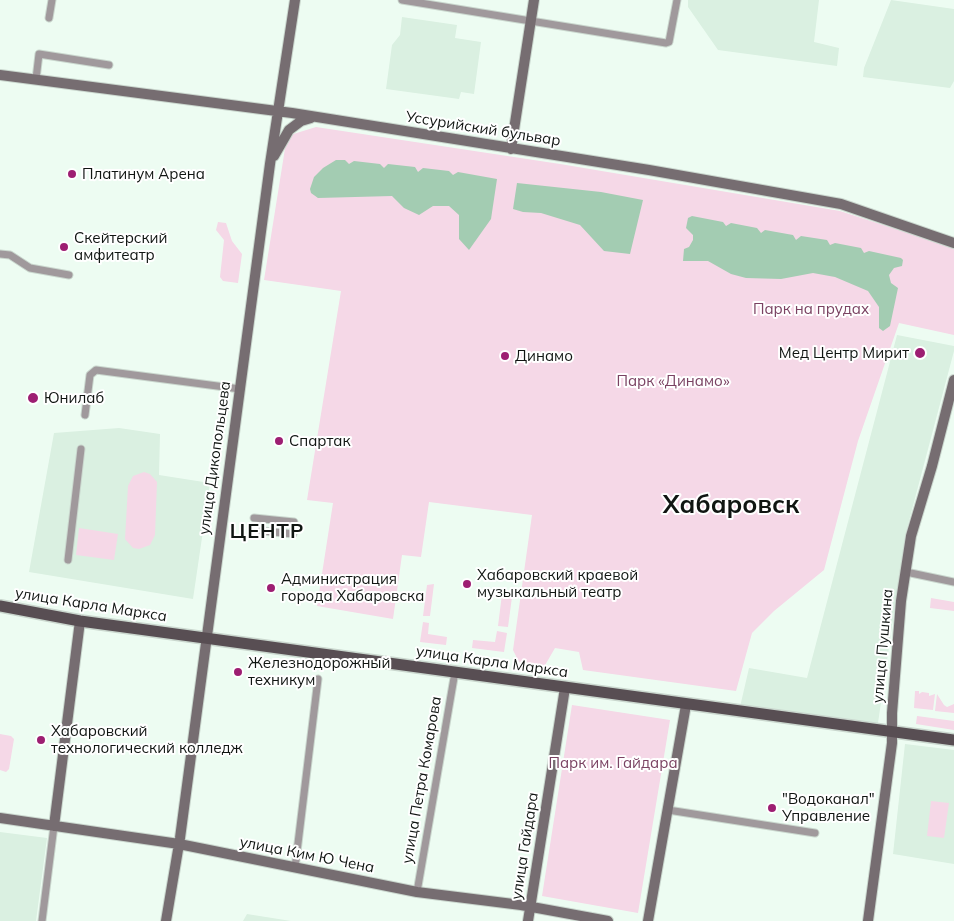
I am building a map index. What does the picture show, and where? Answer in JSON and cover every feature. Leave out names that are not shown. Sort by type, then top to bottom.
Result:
[{"type":"main road","name":"улица Карла Маркса","points":[[0,606],[80,621],[954,740]]},
{"type":"street","points":[[49,18],[52,0]]},
{"type":"street","name":"улица Дикопольцева","points":[[166,921],[179,844],[270,164],[295,0]]},
{"type":"street","points":[[402,0],[666,44],[669,42],[677,0]]},
{"type":"street","points":[[511,149],[534,0]]},
{"type":"street","points":[[36,80],[39,54],[109,65]]},
{"type":"street","name":"Уссурийский бульвар","points":[[0,75],[316,117],[841,204],[954,243]]},
{"type":"street","points":[[270,164],[289,130],[301,121],[316,117]]},
{"type":"street","points":[[0,254],[10,256],[30,268],[69,275]]},
{"type":"street","points":[[85,415],[90,375],[96,370],[240,389]]},
{"type":"street","name":"улица Пушкина","points":[[868,921],[892,732],[901,601],[911,536],[932,466],[954,380]]},
{"type":"street","points":[[68,560],[81,449]]},
{"type":"street","points":[[253,530],[293,534],[294,524],[254,518]]},
{"type":"street","points":[[270,532],[272,520]]},
{"type":"street","points":[[906,572],[954,582]]},
{"type":"street","points":[[42,921],[80,621]]},
{"type":"street","name":"улица Петра Комарова","points":[[417,892],[455,672]]},
{"type":"street","points":[[295,868],[318,679]]},
{"type":"street","name":"улица Гайдара","points":[[528,921],[565,688]]},
{"type":"street","points":[[648,921],[686,705]]},
{"type":"street","points":[[668,810],[815,833]]},
{"type":"street","name":"улица Ким Ю Чена","points":[[0,818],[179,844],[417,892],[530,907],[608,921]]},
{"type":"shaded area","points":[[688,0],[819,0],[814,42],[839,48],[837,66],[718,50],[688,7]]},
{"type":"shaded area","points":[[891,0],[954,9],[954,81],[950,88],[863,77],[864,68]]},
{"type":"shaded area","points":[[402,17],[457,25],[455,38],[481,42],[474,94],[461,92],[459,99],[386,89],[392,45],[400,35]]},
{"type":"shaded area","points":[[336,160],[345,160],[349,164],[354,161],[380,164],[384,168],[388,164],[415,167],[418,172],[423,168],[449,171],[453,175],[458,172],[497,179],[491,219],[469,250],[459,239],[459,215],[449,206],[433,206],[419,215],[404,208],[392,196],[318,198],[311,193],[310,189],[314,177],[323,168]]},
{"type":"shaded area","points":[[517,183],[601,192],[643,200],[630,254],[604,251],[580,225],[541,213],[523,212],[513,209]]},
{"type":"shaded area","points":[[692,216],[723,222],[726,226],[731,223],[757,228],[761,233],[765,230],[793,235],[796,240],[801,236],[827,240],[830,245],[835,243],[861,248],[864,253],[869,251],[901,258],[903,260],[902,266],[894,268],[889,275],[891,283],[898,288],[890,326],[883,331],[879,328],[879,307],[868,291],[835,277],[813,273],[781,279],[746,278],[731,274],[708,261],[683,261],[684,249],[689,247],[693,240],[693,235],[686,228],[688,218]]},
{"type":"shaded area","points":[[897,335],[954,346],[954,351],[905,536],[878,723],[740,707],[749,668],[807,678]]},
{"type":"shaded area","points":[[119,428],[160,434],[159,475],[210,483],[193,599],[29,572],[54,433]]},
{"type":"shaded area","points":[[905,744],[954,750],[954,864],[893,854]]},
{"type":"shaded area","points":[[0,832],[47,838],[36,921],[0,921]]},
{"type":"shaded area","points":[[247,914],[291,921],[243,921]]},
{"type":"green space","name":"Парк «Динамо»","points":[[316,127],[560,164],[840,211],[954,248],[954,335],[899,323],[858,441],[824,570],[774,611],[752,633],[736,691],[583,670],[579,652],[555,648],[544,667],[519,662],[513,650],[532,515],[429,502],[421,557],[402,555],[393,619],[317,606],[333,503],[307,500],[341,291],[264,280],[287,136]]},
{"type":"green space","points":[[218,222],[226,223],[232,241],[242,254],[238,283],[223,281],[220,277],[224,240],[216,230]]},
{"type":"green space","points":[[144,472],[150,474],[157,482],[155,535],[150,545],[139,549],[133,548],[125,539],[128,486],[133,476]]},
{"type":"green space","points":[[79,528],[118,534],[114,560],[76,555]]},
{"type":"green space","points":[[434,584],[430,616],[423,616],[427,585]]},
{"type":"green space","points":[[502,594],[512,597],[508,627],[498,626]]},
{"type":"green space","points":[[931,598],[954,602],[954,611],[930,608]]},
{"type":"green space","points":[[423,622],[429,623],[428,634],[447,637],[446,645],[420,642]]},
{"type":"green space","points":[[497,631],[507,633],[504,652],[472,648],[473,640],[495,642]]},
{"type":"green space","points":[[915,691],[919,691],[919,694],[922,692],[929,693],[929,696],[935,694],[933,710],[914,708]]},
{"type":"green space","points":[[937,694],[947,707],[954,704],[954,713],[935,711]]},
{"type":"green space","name":"Парк им. Гайдара","points":[[572,705],[670,720],[638,913],[542,896]]},
{"type":"green space","points":[[917,716],[954,721],[954,730],[916,724]]},
{"type":"green space","points":[[0,734],[11,736],[14,739],[9,769],[6,772],[0,770]]},
{"type":"green space","points":[[931,801],[949,803],[944,838],[927,836]]},
{"type":"place","name":"Платинум Арена","points":[[72,174]]},
{"type":"place","name":"Скейтерский амфитеатр","points":[[64,247]]},
{"type":"place","name":"Мед Центр Мирит","points":[[920,353]]},
{"type":"place","name":"Динамо","points":[[505,356]]},
{"type":"place","name":"Юнилаб","points":[[33,398]]},
{"type":"place","name":"Спартак","points":[[279,441]]},
{"type":"place","name":"Хабаровский краевой музыкальный театр","points":[[467,584]]},
{"type":"place","name":"Администрация города Хабаровска","points":[[271,588]]},
{"type":"place","name":"Железнодорожный техникум","points":[[238,672]]},
{"type":"place","name":"Хабаровский технологический колледж","points":[[41,740]]},
{"type":"place","name":"\"Водоканал\" Управление","points":[[772,808]]},
{"type":"district","name":"Хабаровск","points":[[731,505]]},
{"type":"district","name":"ЦЕНТР","points":[[267,532]]},
{"type":"park label","name":"Парк на прудах","points":[[811,309]]}]
